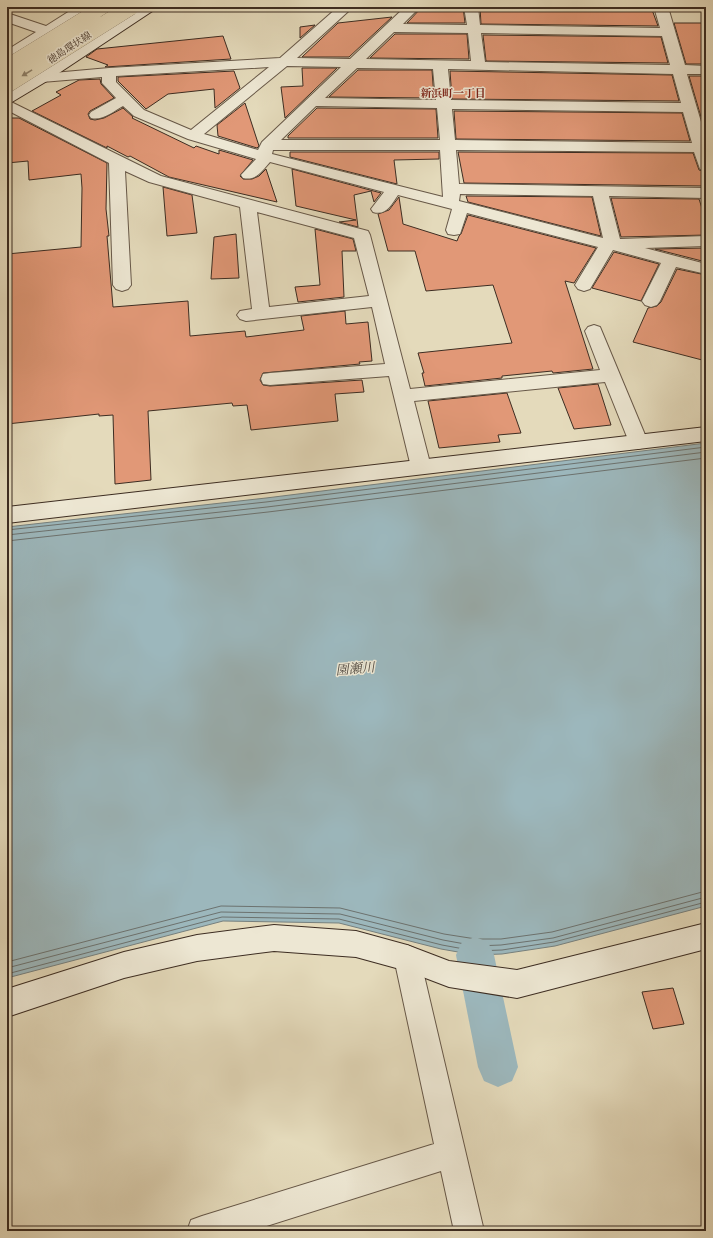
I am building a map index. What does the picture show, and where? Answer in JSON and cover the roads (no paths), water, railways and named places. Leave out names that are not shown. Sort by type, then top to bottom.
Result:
[{"type":"main road","name":"徳島環状線","points":[[7,67],[103,7]]},
{"type":"main road","name":"徳島環状線","points":[[7,85],[131,7]]},
{"type":"street","points":[[7,56],[85,7]]},
{"type":"street","points":[[7,99],[42,78],[149,7]]},
{"type":"street","points":[[193,136],[284,62],[346,7]]},
{"type":"street","points":[[250,175],[266,153],[312,102],[414,7]]},
{"type":"street","points":[[471,7],[479,66]]},
{"type":"street","points":[[661,7],[690,108],[704,148],[706,166]]},
{"type":"street","points":[[7,17],[92,45]]},
{"type":"street","points":[[391,28],[668,32]]},
{"type":"street","points":[[42,78],[109,72],[284,62],[706,70]]},
{"type":"street","points":[[440,65],[455,200],[454,230]]},
{"type":"street","points":[[109,72],[109,83],[139,113],[193,136],[266,153],[394,190],[455,200],[611,244],[706,268]]},
{"type":"street","points":[[96,115],[125,99]]},
{"type":"street","points":[[312,102],[690,108]]},
{"type":"street","points":[[7,104],[117,161],[156,179],[362,235],[421,467]]},
{"type":"street","points":[[266,153],[449,145],[704,148]]},
{"type":"street","points":[[117,161],[122,285]]},
{"type":"street","points":[[379,209],[394,190]]},
{"type":"street","points":[[455,200],[600,191],[706,193]]},
{"type":"street","points":[[584,285],[611,244],[600,191]]},
{"type":"street","points":[[248,204],[253,314],[379,301]]},
{"type":"street","points":[[611,244],[706,241]]},
{"type":"street","points":[[651,301],[670,259]]},
{"type":"street","points":[[594,331],[638,442]]},
{"type":"street","points":[[270,379],[396,369]]},
{"type":"street","points":[[403,396],[612,375]]},
{"type":"street","points":[[7,515],[706,434]]},
{"type":"street","points":[[7,1003],[124,965],[197,948],[274,938],[356,944],[407,958],[449,974],[517,984],[706,936]]},
{"type":"street","points":[[407,958],[469,1231]]},
{"type":"street","points":[[202,1231],[452,1153]]},
{"type":"water","name":"園瀬川","points":[[706,443],[706,906],[555,946],[502,954],[475,955],[441,949],[339,923],[223,921],[7,978],[7,527],[266,498]]},
{"type":"waterway","points":[[475,955],[498,1067]]},
{"type":"district","name":"新浜町一丁目","points":[[453,93]]}]
